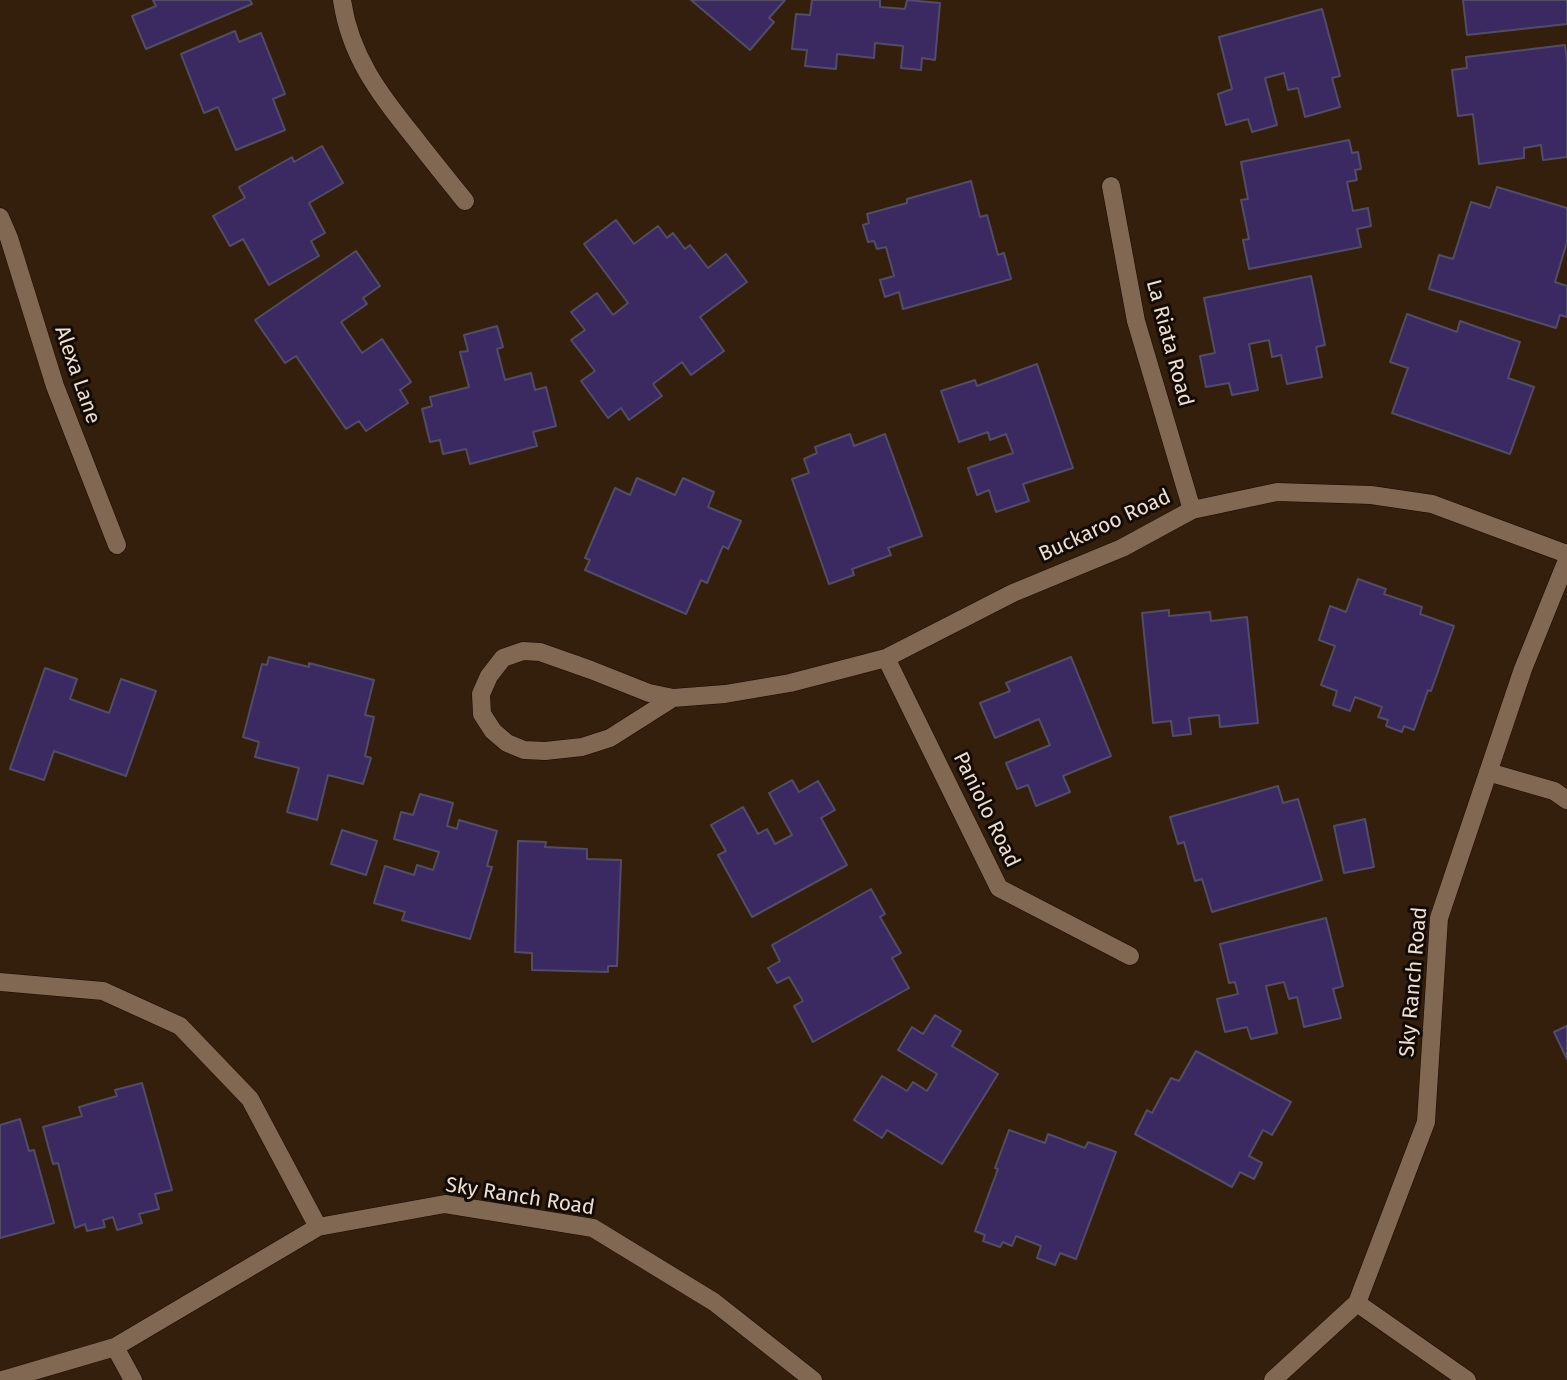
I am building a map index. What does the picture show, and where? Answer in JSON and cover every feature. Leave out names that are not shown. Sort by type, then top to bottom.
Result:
[{"type":"street","points":[[342,0],[354,45],[381,96],[465,201]]},
{"type":"street","name":"La Riata Road","points":[[1111,186],[1136,321],[1192,510]]},
{"type":"street","name":"Alexa Lane","points":[[0,217],[55,386],[117,545]]},
{"type":"street","name":"Buckaroo Road","points":[[673,698],[610,738],[582,747],[545,751],[524,750],[507,743],[493,731],[482,714],[481,694],[489,676],[503,658],[523,651],[540,652],[649,693],[673,698],[725,694],[790,683],[886,658],[1013,593],[1122,548],[1192,510],[1277,492],[1371,495],[1432,504],[1567,554]]},
{"type":"street","name":"Sky Ranch Road","points":[[1273,1380],[1357,1303],[1426,1122],[1439,918],[1523,669],[1567,560]]},
{"type":"street","name":"Paniolo Road","points":[[886,658],[999,888],[1130,956]]},
{"type":"street","points":[[1488,772],[1554,791],[1567,800]]},
{"type":"street","points":[[0,982],[103,991],[180,1026],[250,1099],[318,1227]]},
{"type":"street","name":"Sky Ranch Road","points":[[3,1380],[115,1347],[318,1227],[445,1204],[593,1228],[714,1302],[813,1380]]},
{"type":"street","points":[[1357,1303],[1467,1380]]},
{"type":"street","points":[[115,1347],[133,1380]]},
{"type":"building","points":[[153,0],[250,0],[252,4],[146,49],[132,16],[156,6]]},
{"type":"building","points":[[691,0],[785,0],[769,18],[774,22],[750,50]]},
{"type":"building","points":[[812,0],[880,0],[880,7],[905,9],[907,0],[940,3],[935,60],[922,58],[921,70],[901,68],[903,46],[875,43],[874,58],[837,54],[836,69],[805,66],[807,50],[792,49],[796,14],[810,15]]},
{"type":"building","points":[[1463,0],[1567,0],[1567,24],[1467,35]]},
{"type":"building","points":[[1322,9],[1340,76],[1332,78],[1340,107],[1305,117],[1298,88],[1288,90],[1284,73],[1265,78],[1277,125],[1252,132],[1248,119],[1226,125],[1218,94],[1232,89],[1219,37]]},
{"type":"building","points":[[235,31],[239,42],[261,33],[285,94],[273,99],[285,130],[236,150],[218,107],[204,113],[181,54]]},
{"type":"building","points":[[1565,45],[1567,157],[1543,160],[1541,145],[1524,148],[1524,158],[1479,164],[1473,114],[1458,116],[1452,70],[1467,68],[1466,57]]},
{"type":"building","points":[[1349,140],[1352,153],[1358,152],[1361,169],[1355,170],[1357,180],[1347,182],[1353,211],[1368,208],[1371,226],[1357,229],[1361,247],[1249,269],[1243,240],[1249,239],[1241,200],[1248,199],[1241,162]]},
{"type":"building","points":[[322,146],[343,183],[309,203],[325,233],[311,241],[319,256],[269,285],[243,239],[230,246],[213,216],[245,198],[239,187],[292,157],[294,162]]},
{"type":"building","points":[[971,181],[980,217],[987,215],[998,255],[1004,253],[1011,279],[903,309],[899,292],[885,297],[880,280],[894,276],[886,247],[877,249],[874,241],[868,242],[863,225],[869,223],[867,214],[907,203],[907,199]]},
{"type":"building","points":[[1497,187],[1567,208],[1567,242],[1555,282],[1567,286],[1567,317],[1560,315],[1556,328],[1429,289],[1439,255],[1453,259],[1471,202],[1490,208]]},
{"type":"building","points":[[616,220],[634,244],[658,226],[667,238],[673,233],[685,249],[690,245],[708,268],[726,254],[747,282],[700,317],[724,351],[691,375],[682,362],[653,384],[662,396],[629,420],[621,408],[608,418],[581,381],[595,371],[571,340],[585,330],[571,312],[597,293],[613,315],[628,303],[584,244]]},
{"type":"building","points":[[356,251],[380,286],[363,298],[367,304],[341,322],[362,353],[382,339],[411,382],[400,390],[408,403],[366,431],[359,421],[346,429],[296,356],[285,363],[255,320]]},
{"type":"building","points":[[1311,276],[1325,345],[1316,347],[1322,377],[1287,384],[1281,355],[1272,357],[1269,340],[1249,344],[1258,390],[1232,395],[1229,383],[1206,387],[1200,356],[1215,353],[1204,298]]},
{"type":"building","points":[[1407,314],[1457,332],[1460,321],[1520,342],[1508,378],[1534,387],[1510,454],[1392,413],[1408,368],[1390,362]]},
{"type":"building","points":[[497,326],[503,347],[497,349],[505,380],[531,373],[535,390],[546,387],[556,426],[533,432],[537,446],[470,464],[466,449],[443,454],[440,440],[430,442],[422,409],[432,406],[430,397],[469,387],[460,352],[468,351],[464,335]]},
{"type":"building","points":[[1037,364],[1073,468],[1023,484],[1029,501],[996,512],[989,490],[977,495],[968,468],[1013,453],[1006,434],[990,440],[988,432],[959,442],[941,391],[975,380],[977,386]]},
{"type":"building","points":[[850,434],[854,446],[885,434],[922,536],[888,548],[891,555],[852,569],[854,575],[829,584],[792,479],[809,473],[804,459],[817,453],[815,447]]},
{"type":"building","points":[[637,478],[675,495],[683,478],[714,492],[708,507],[741,521],[728,549],[723,546],[707,583],[701,580],[686,614],[585,570],[590,560],[585,558],[615,488],[630,495]]},
{"type":"building","points":[[1358,579],[1386,589],[1384,594],[1422,607],[1420,614],[1454,626],[1414,730],[1404,726],[1402,732],[1386,726],[1388,720],[1378,717],[1382,707],[1355,697],[1350,711],[1333,705],[1337,691],[1321,685],[1335,646],[1319,640],[1330,606],[1346,612]]},
{"type":"building","points":[[1169,610],[1169,616],[1210,612],[1211,621],[1247,617],[1258,723],[1220,727],[1219,715],[1189,718],[1191,734],[1173,736],[1171,721],[1153,723],[1142,613]]},
{"type":"building","points":[[269,657],[309,667],[309,663],[374,680],[365,715],[374,717],[365,756],[371,758],[363,784],[328,775],[317,820],[287,812],[299,768],[255,757],[259,742],[243,737],[262,664],[267,665]]},
{"type":"building","points":[[1071,657],[1111,756],[1063,776],[1070,792],[1036,806],[1028,785],[1017,789],[1006,763],[1050,745],[1039,719],[995,738],[980,703],[1010,691],[1006,683]]},
{"type":"building","points":[[45,668],[77,679],[70,699],[109,713],[121,679],[156,691],[126,776],[54,751],[44,780],[10,769]]},
{"type":"building","points":[[792,780],[799,792],[818,781],[835,810],[821,818],[847,865],[752,917],[718,855],[726,851],[711,825],[743,807],[758,834],[767,829],[775,844],[792,835],[769,793]]},
{"type":"building","points":[[1278,786],[1283,803],[1298,799],[1322,880],[1212,912],[1202,879],[1195,881],[1184,842],[1178,844],[1170,817]]},
{"type":"building","points":[[420,794],[453,803],[447,826],[457,829],[459,820],[497,831],[487,866],[492,867],[470,939],[402,920],[405,912],[374,903],[385,866],[414,875],[417,865],[433,870],[439,852],[394,839],[401,812],[413,815]]},
{"type":"building","points":[[1365,819],[1374,867],[1344,873],[1334,826]]},
{"type":"building","points":[[342,830],[377,841],[366,875],[331,864]]},
{"type":"building","points":[[518,841],[546,842],[545,847],[587,849],[587,859],[621,860],[617,966],[608,966],[608,972],[532,970],[532,953],[515,952]]},
{"type":"building","points":[[871,889],[885,914],[880,917],[901,953],[892,958],[909,988],[813,1042],[794,1006],[803,1001],[789,977],[777,983],[768,968],[780,961],[772,945]]},
{"type":"building","points":[[1326,918],[1343,986],[1333,989],[1341,1018],[1304,1027],[1297,997],[1289,999],[1284,982],[1266,986],[1277,1033],[1251,1039],[1247,1027],[1225,1032],[1217,999],[1238,994],[1235,982],[1229,983],[1220,944]]},
{"type":"building","points":[[935,1015],[961,1031],[952,1046],[998,1074],[942,1164],[887,1130],[882,1138],[854,1120],[882,1076],[907,1091],[913,1082],[927,1091],[937,1074],[898,1050],[912,1027],[923,1034]]},
{"type":"building","points":[[1567,1026],[1567,1059],[1554,1032]]},
{"type":"building","points":[[1196,1051],[1291,1102],[1272,1135],[1263,1130],[1249,1156],[1262,1163],[1254,1179],[1240,1172],[1232,1187],[1135,1134],[1147,1110],[1152,1113],[1171,1078],[1179,1081]]},
{"type":"building","points":[[142,1083],[172,1190],[155,1194],[159,1209],[139,1214],[142,1223],[117,1230],[113,1217],[103,1220],[105,1227],[87,1231],[85,1224],[75,1228],[58,1163],[53,1164],[43,1127],[82,1116],[79,1107],[117,1096],[115,1090]]},
{"type":"building","points":[[20,1119],[29,1151],[34,1150],[54,1223],[0,1238],[0,1125]]},
{"type":"building","points":[[1009,1130],[1045,1143],[1048,1134],[1085,1148],[1088,1142],[1116,1152],[1076,1259],[1060,1253],[1055,1265],[1037,1258],[1041,1246],[1016,1236],[1012,1246],[1003,1242],[1000,1247],[983,1241],[985,1235],[975,1231]]}]
